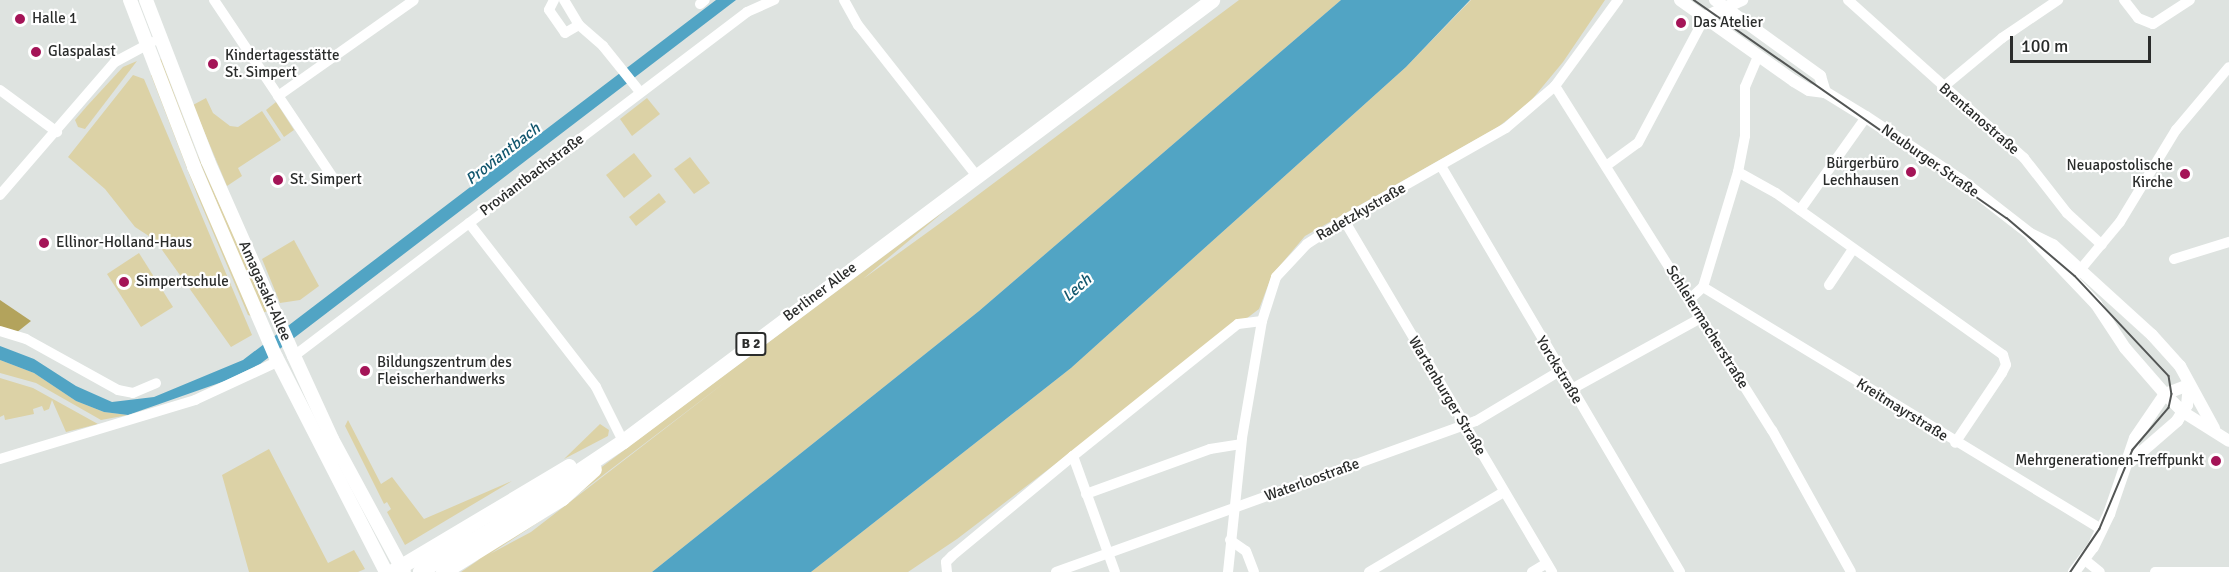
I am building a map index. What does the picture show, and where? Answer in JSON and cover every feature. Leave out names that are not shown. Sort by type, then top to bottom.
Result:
[{"type":"main road","name":"Amagasaki-Allee","points":[[130,0],[146,45],[267,336],[386,572]]},
{"type":"main road","name":"Amagasaki-Allee","points":[[146,0],[208,161],[292,352],[398,570]]},
{"type":"main road","name":"Berliner Allee","points":[[420,571],[490,530],[620,442],[1212,0]]},
{"type":"main road","points":[[398,570],[555,473],[620,442]]},
{"type":"main road","points":[[443,572],[562,498],[620,442]]},
{"type":"street","points":[[214,0],[337,184]]},
{"type":"street","points":[[278,96],[414,0]]},
{"type":"street","points":[[564,0],[579,25],[637,88]]},
{"type":"street","name":"Proviantbachstraße","points":[[292,352],[469,223],[637,88],[747,12],[774,0]]},
{"type":"street","points":[[844,0],[858,26],[975,175]]},
{"type":"street","name":"Radetzkystraße","points":[[1228,572],[1242,444],[1262,321],[1276,277],[1307,244],[1344,220],[1506,128],[1555,86],[1618,0]]},
{"type":"street","name":"Neuburger Straße","points":[[1680,0],[1758,57],[1809,90],[1825,92],[1866,117],[1962,182],[2031,234],[2073,279],[2165,394],[2183,412],[2214,428],[2229,441]]},
{"type":"street","points":[[1606,166],[1638,143],[1705,17],[1720,3],[1742,0]]},
{"type":"street","name":"Brentanostraße","points":[[1848,0],[1942,88],[2024,158],[2067,213],[2102,245]]},
{"type":"street","points":[[1942,88],[2002,38],[2058,0]]},
{"type":"street","points":[[2124,0],[2138,18],[2153,24],[2190,0]]},
{"type":"street","points":[[551,2],[549,10],[565,33],[579,25]]},
{"type":"street","name":"Neuburger Straße","points":[[1720,3],[1820,76],[1825,92]]},
{"type":"street","points":[[0,195],[57,132],[115,62],[161,39]]},
{"type":"street","points":[[1690,299],[1703,287],[1738,172],[1745,136],[1745,87],[1758,57]]},
{"type":"street","points":[[2073,279],[2102,245],[2176,130],[2229,67]]},
{"type":"street","name":"Schleiermacherstraße","points":[[1555,86],[1796,470],[1851,572]]},
{"type":"street","points":[[0,105],[4,92],[57,132]]},
{"type":"street","points":[[1800,210],[1866,117]]},
{"type":"street","name":"Yorckstraße","points":[[1441,166],[1570,390],[1680,572]]},
{"type":"street","points":[[1738,172],[1800,210],[2002,355],[2006,365],[2002,373],[1955,443]]},
{"type":"street","name":"Wartenburger Straße","points":[[1344,220],[1550,568]]},
{"type":"street","points":[[469,223],[596,387],[620,442]]},
{"type":"street","name":"Neuburger Straße","points":[[2031,234],[2053,245],[2082,269],[2152,335],[2180,366],[2214,428]]},
{"type":"street","points":[[2174,259],[2229,242]]},
{"type":"street","points":[[1829,285],[1853,249]]},
{"type":"street","name":"Kreitmayrstraße","points":[[1703,287],[1955,443],[2102,530]]},
{"type":"street","points":[[1570,390],[1701,318]]},
{"type":"street","points":[[947,567],[1073,456],[1238,324],[1262,321]]},
{"type":"street","points":[[0,332],[26,339],[118,390],[133,393],[156,383]]},
{"type":"street","points":[[0,459],[195,400],[278,359]]},
{"type":"street","name":"Waterloostraße","points":[[1056,572],[1465,425],[1560,371]]},
{"type":"street","points":[[2074,572],[2085,560],[2102,530],[2130,462],[2135,438],[2165,394],[2189,385]]},
{"type":"street","points":[[2130,462],[2183,412],[2189,385]]},
{"type":"street","points":[[1086,494],[1210,448],[1242,444]]},
{"type":"street","points":[[1073,456],[1115,572]]},
{"type":"street","points":[[1369,572],[1504,492]]},
{"type":"street","points":[[1230,540],[1246,551],[1254,572]]},
{"type":"street","points":[[2085,560],[2100,572]]},
{"type":"street","points":[[1532,572],[1550,568]]},
{"type":"street","points":[[2155,572],[2229,572]]},
{"type":"shaded area","points":[[1239,0],[1341,0],[979,311],[652,572],[461,572],[480,559],[452,572],[595,472],[947,209],[863,279]],"holes":[[[728,380],[531,532],[490,554],[560,508]]]},
{"type":"shaded area","points":[[1471,0],[1605,0],[1563,62],[1529,103],[1498,127],[1305,236],[1272,275],[1259,309],[957,539],[908,572],[811,572],[1071,368],[1406,67]]},
{"type":"shaded area","points":[[161,59],[196,152],[268,311],[262,313],[158,60]]},
{"type":"shaded area","points":[[137,61],[85,129],[78,127],[75,120],[87,106],[123,67]]},
{"type":"shaded area","points":[[133,75],[144,79],[252,335],[231,347],[155,240],[135,227],[105,189],[68,157]]},
{"type":"shaded area","points":[[151,75],[153,75],[254,317],[248,315],[198,197]]},
{"type":"shaded area","points":[[206,98],[213,113],[230,126],[238,127],[262,111],[281,140],[238,168],[242,176],[227,186],[193,105]]},
{"type":"shaded area","points":[[647,98],[660,114],[632,136],[620,119]]},
{"type":"shaded area","points":[[276,102],[294,130],[284,137],[266,110]]},
{"type":"shaded area","points":[[634,153],[652,176],[624,198],[606,175]]},
{"type":"shaded area","points":[[690,157],[710,183],[694,194],[674,169]]},
{"type":"shaded area","points":[[659,193],[666,202],[636,226],[629,217]]},
{"type":"shaded area","points":[[294,240],[319,286],[300,300],[280,303],[262,259]]},
{"type":"shaded area","points":[[139,253],[173,307],[141,327],[107,274]]},
{"type":"shaded area","points":[[0,300],[31,321],[16,333],[0,328]]},
{"type":"shaded area","points":[[0,360],[34,373],[76,401],[104,412],[128,415],[101,420],[36,383],[0,373]]},
{"type":"shaded area","points":[[0,378],[33,388],[98,424],[66,432],[52,400],[49,409],[44,411],[42,406],[33,409],[34,414],[5,420],[4,415],[0,417]]},
{"type":"shaded area","points":[[348,420],[381,484],[392,477],[424,519],[512,481],[405,545],[387,512],[391,509],[387,502],[384,504],[345,426]]},
{"type":"shaded area","points":[[600,424],[609,430],[608,436],[564,459]]},
{"type":"shaded area","points":[[269,449],[328,563],[354,550],[365,569],[358,572],[249,572],[222,475]]},
{"type":"water","points":[[716,0],[736,0],[260,364],[225,381],[128,415],[104,412],[76,401],[34,373],[0,360],[0,346],[34,359],[76,386],[112,402],[154,397],[243,360]]},
{"type":"water","name":"Lech","points":[[1341,0],[1470,0],[1406,67],[1071,368],[811,572],[652,572],[979,311]]},
{"type":"tram line","points":[[1694,0],[2007,218],[2075,276],[2169,376],[2172,394],[2169,408],[2133,450],[2100,529],[2071,572]]},
{"type":"place","name":"Halle 1","points":[[20,19]]},
{"type":"place","name":"Das Atelier","points":[[1681,23]]},
{"type":"place","name":"Glaspalast","points":[[36,52]]},
{"type":"place","name":"Kindertagesstätte St. Simpert","points":[[213,64]]},
{"type":"place","name":"Bürgerbüro Lechhausen","points":[[1911,172]]},
{"type":"place","name":"Neuapostolische Kirche","points":[[2185,174]]},
{"type":"place","name":"St. Simpert","points":[[278,180]]},
{"type":"place","name":"Ellinor-Holland-Haus","points":[[44,243]]},
{"type":"place","name":"Simpertschule","points":[[124,282]]},
{"type":"place","name":"Bildungszentrum des Fleischerhandwerks","points":[[365,371]]},
{"type":"place","name":"Mehrgenerationen-Treffpunkt","points":[[2216,461]]},
{"type":"water label","name":"Proviantbach","points":[[503,154]]}]
